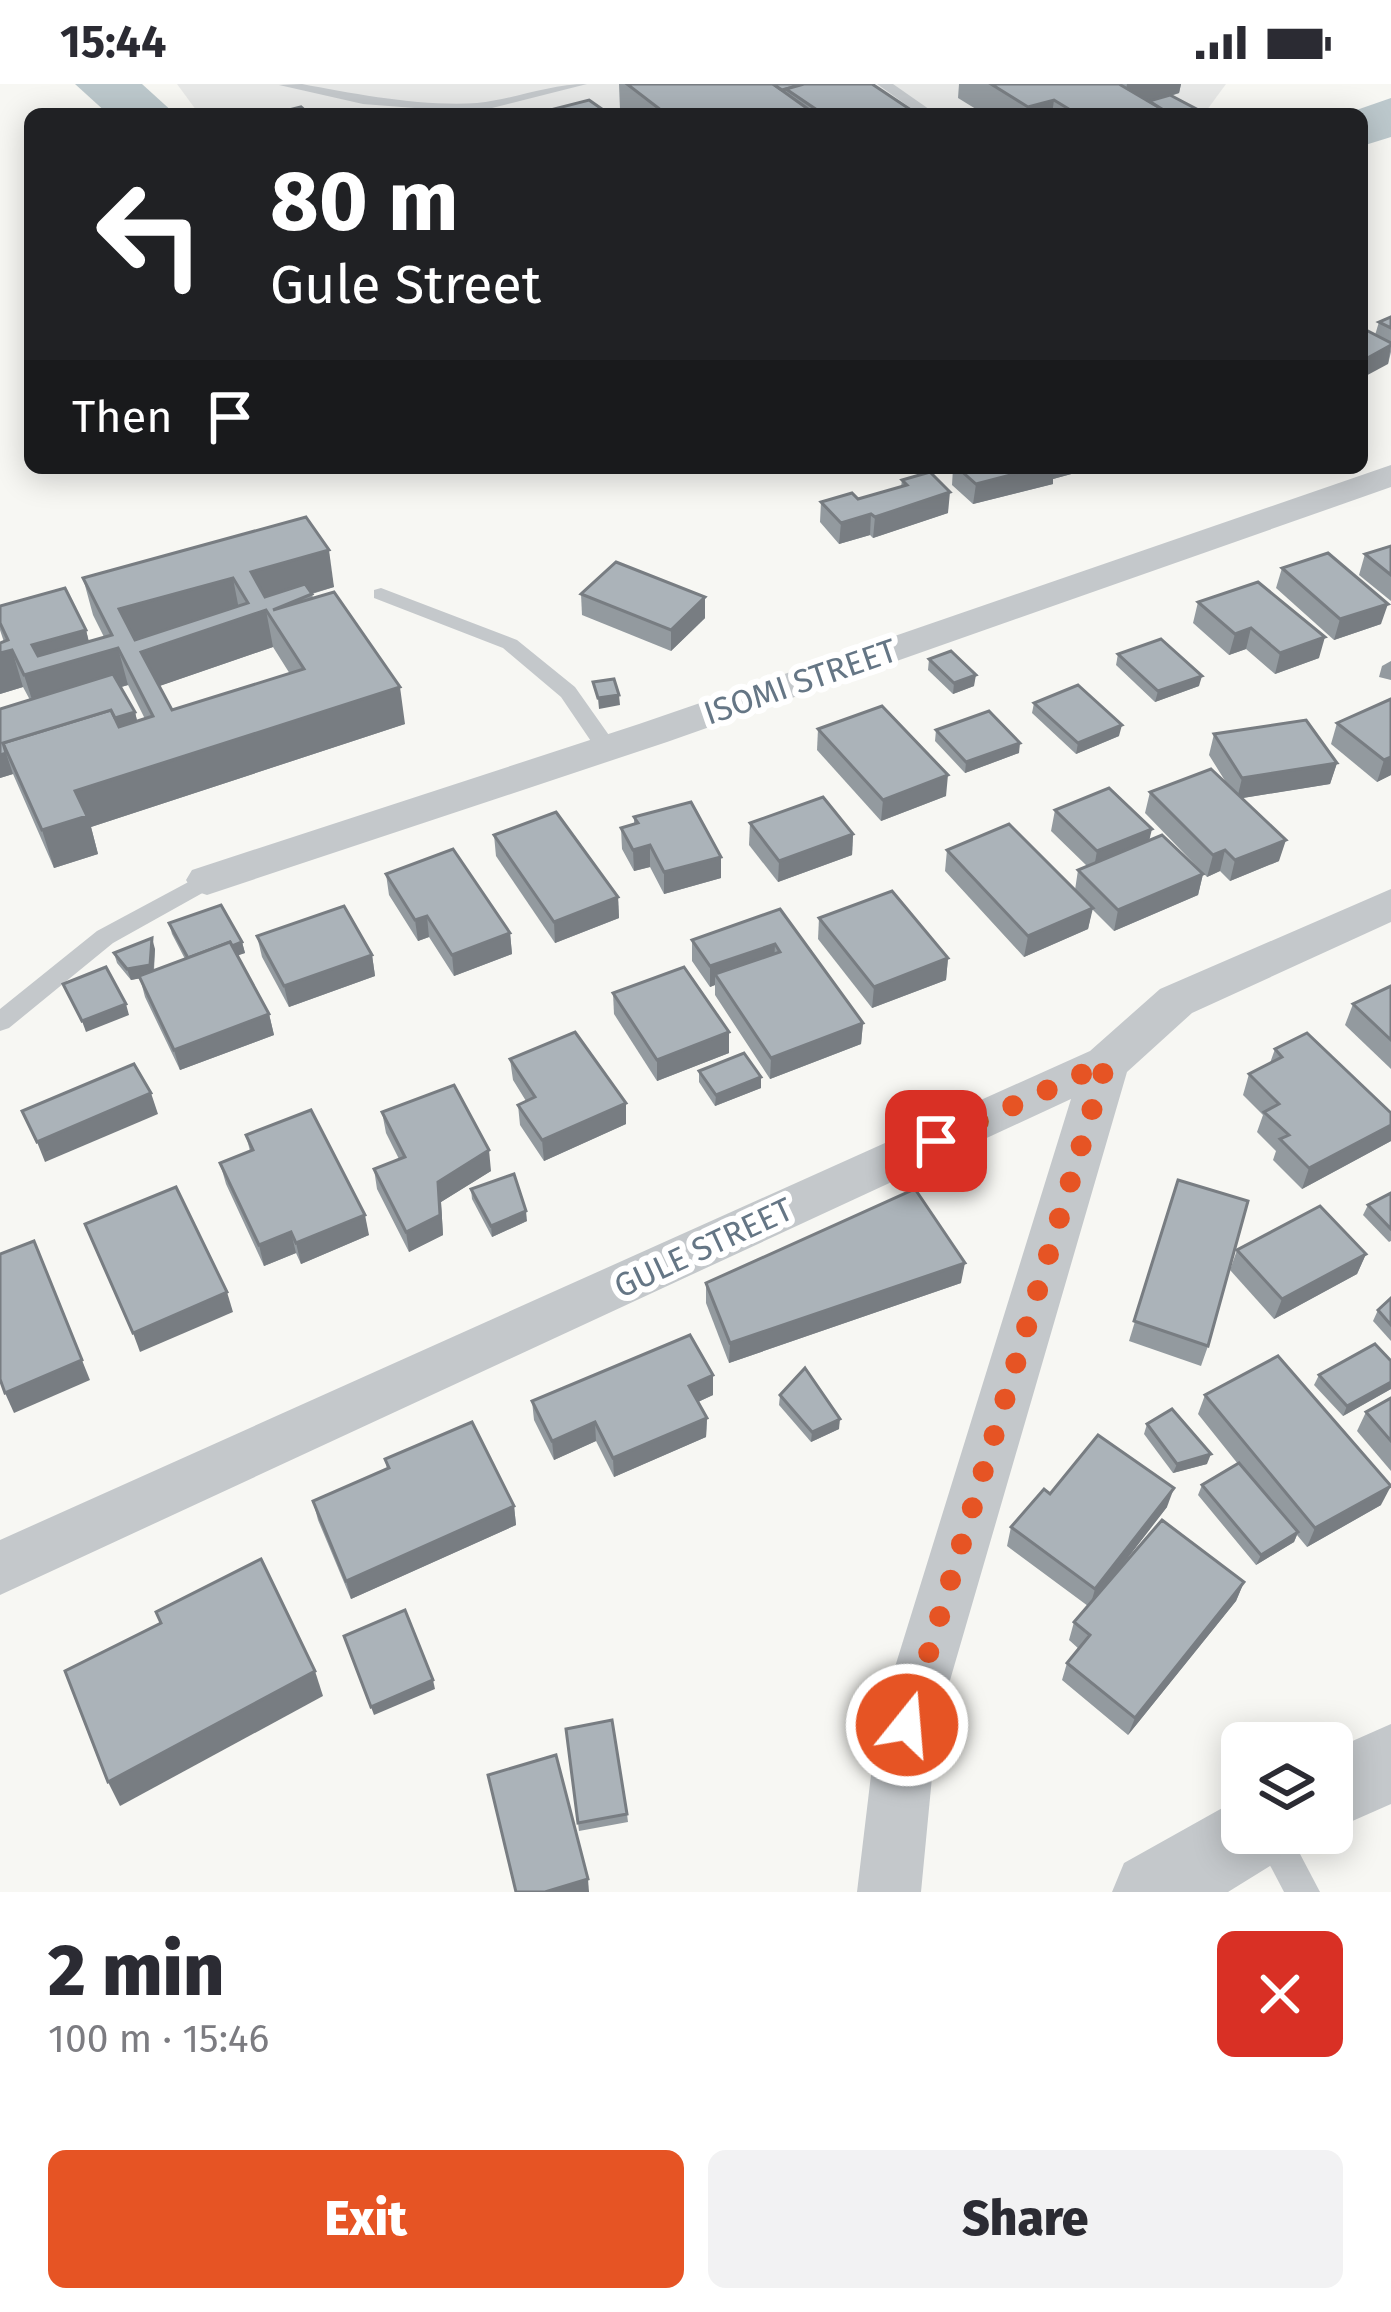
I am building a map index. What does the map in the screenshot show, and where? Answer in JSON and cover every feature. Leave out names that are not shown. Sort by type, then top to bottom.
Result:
[{"type":"street","name":"ISOMI STREET","points":[[207,880],[607,748],[1391,475]]},
{"type":"street","name":"GULE STREET","points":[[0,1568],[1106,1063],[1176,1001],[1391,904]]},
{"type":"street","points":[[889,1892],[907,1725],[1106,1063]]},
{"type":"street","points":[[1353,1781],[1391,1763]]},
{"type":"street","points":[[1153,1892],[1221,1851]]},
{"type":"lane","points":[[884,84],[919,108]]},
{"type":"lane","points":[[492,108],[575,85],[588,100]]},
{"type":"lane","points":[[286,86],[449,108]]},
{"type":"lane","points":[[381,594],[510,644],[568,692],[607,748]]},
{"type":"lane","points":[[0,1022],[104,937],[207,880]]},
{"type":"lane","points":[[1282,1854],[1304,1892]]},
{"type":"shaded area","points":[[177,84],[1226,84],[1208,108],[195,108]]},
{"type":"building","points":[[627,84],[773,84],[807,108],[658,108]]},
{"type":"building","points":[[773,84],[804,84],[782,90]]},
{"type":"building","points":[[804,84],[872,84],[908,108],[814,108],[786,89]]},
{"type":"building","points":[[991,84],[1119,84],[1160,108],[1067,108],[1054,100],[1028,107]]},
{"type":"building","points":[[1170,95],[1195,108],[1160,108],[1149,101]]},
{"type":"building","points":[[589,100],[600,108],[558,108]]},
{"type":"building","points":[[1368,331],[1391,343],[1368,358]]},
{"type":"building","points":[[932,474],[950,492],[841,523],[821,502],[852,493],[858,499],[907,485],[902,480]]},
{"type":"building","points":[[965,474],[1014,474],[976,484]]},
{"type":"building","points":[[306,517],[329,550],[251,572],[265,597],[305,584],[312,594],[273,610],[334,592],[400,687],[75,791],[87,816],[42,830],[3,743],[111,710],[119,727],[153,716],[118,648],[24,675],[12,650],[0,653],[0,643],[8,640],[0,623],[0,606],[65,588],[86,630],[32,645],[38,656],[112,635],[83,578]],"holes":[[[233,578],[248,603],[135,640],[119,609]],[[266,610],[304,669],[172,710],[141,652]]]},
{"type":"building","points":[[1391,546],[1391,575],[1365,554]]},
{"type":"building","points":[[1328,553],[1388,604],[1340,619],[1282,568]]},
{"type":"building","points":[[616,562],[705,597],[671,630],[581,594]]},
{"type":"building","points":[[1258,582],[1325,637],[1280,653],[1251,628],[1235,634],[1198,602]]},
{"type":"building","points":[[1161,639],[1202,676],[1158,691],[1118,654]]},
{"type":"building","points":[[951,651],[976,675],[954,683],[929,659]]},
{"type":"building","points":[[113,674],[135,712],[115,718],[111,710],[3,743],[6,753],[0,755],[0,709]]},
{"type":"building","points":[[614,679],[619,695],[598,698],[593,682]]},
{"type":"building","points":[[1078,685],[1122,725],[1078,743],[1034,703]]},
{"type":"building","points":[[1391,699],[1391,757],[1384,760],[1337,723]]},
{"type":"building","points":[[882,706],[948,775],[883,800],[818,729]]},
{"type":"building","points":[[989,711],[1020,743],[966,762],[936,730]]},
{"type":"building","points":[[1306,720],[1337,763],[1242,778],[1214,734]]},
{"type":"building","points":[[1211,769],[1286,840],[1235,860],[1225,850],[1213,855],[1150,792]]},
{"type":"building","points":[[1109,788],[1152,829],[1097,851],[1055,810]]},
{"type":"building","points":[[823,797],[853,834],[779,861],[750,823]]},
{"type":"building","points":[[691,802],[721,857],[664,872],[650,845],[633,850],[621,828],[638,823],[634,817]]},
{"type":"building","points":[[556,812],[618,897],[554,922],[494,835]]},
{"type":"building","points":[[1009,824],[1093,908],[1028,936],[947,850]]},
{"type":"building","points":[[1162,835],[1203,874],[1118,910],[1078,870]]},
{"type":"building","points":[[453,849],[510,933],[452,955],[427,916],[415,920],[386,874]]},
{"type":"building","points":[[892,891],[948,958],[874,987],[819,918]]},
{"type":"building","points":[[221,905],[242,942],[188,958],[169,923]]},
{"type":"building","points":[[344,906],[372,955],[284,986],[257,936]]},
{"type":"building","points":[[780,909],[863,1023],[771,1058],[715,974],[780,952],[775,944],[710,966],[692,940]]},
{"type":"building","points":[[152,938],[150,965],[127,969],[114,953]]},
{"type":"building","points":[[230,942],[269,1014],[174,1050],[139,976]]},
{"type":"building","points":[[106,967],[126,1004],[82,1021],[63,984]]},
{"type":"building","points":[[684,967],[729,1032],[657,1060],[613,993]]},
{"type":"building","points":[[1391,986],[1391,1040],[1353,1004]]},
{"type":"building","points":[[575,1032],[626,1103],[542,1140],[518,1105],[535,1097],[510,1059]]},
{"type":"building","points":[[1307,1033],[1391,1113],[1391,1125],[1309,1168],[1280,1139],[1289,1135],[1264,1112],[1279,1104],[1249,1074],[1282,1057],[1275,1049]]},
{"type":"building","points":[[744,1053],[761,1077],[716,1095],[699,1071]]},
{"type":"building","points":[[134,1064],[151,1093],[37,1142],[22,1111]]},
{"type":"building","points":[[454,1085],[489,1150],[438,1182],[440,1215],[406,1232],[374,1169],[405,1157],[382,1112]]},
{"type":"building","points":[[311,1110],[365,1215],[296,1243],[291,1232],[259,1245],[220,1163],[253,1150],[246,1135]]},
{"type":"building","points":[[514,1174],[526,1211],[491,1226],[471,1189]]},
{"type":"building","points":[[1178,1180],[1248,1201],[1208,1346],[1134,1321]]},
{"type":"building","points":[[176,1187],[227,1292],[133,1333],[85,1224]]},
{"type":"building","points":[[915,1189],[965,1263],[730,1343],[706,1283]]},
{"type":"building","points":[[1391,1193],[1391,1229],[1368,1205]]},
{"type":"building","points":[[1320,1206],[1366,1254],[1282,1299],[1237,1250]]},
{"type":"building","points":[[34,1241],[82,1360],[5,1393],[0,1379],[0,1254]]},
{"type":"building","points":[[1391,1298],[1391,1325],[1378,1310]]},
{"type":"building","points":[[690,1335],[713,1375],[689,1386],[707,1418],[613,1458],[595,1422],[552,1441],[532,1401]]},
{"type":"building","points":[[1375,1344],[1391,1361],[1391,1382],[1347,1406],[1319,1375]]},
{"type":"building","points":[[1278,1356],[1391,1486],[1315,1528],[1205,1395]]},
{"type":"building","points":[[805,1368],[840,1419],[812,1432],[780,1395]]},
{"type":"building","points":[[1391,1398],[1391,1441],[1366,1412]]},
{"type":"building","points":[[1172,1409],[1211,1454],[1177,1464],[1147,1424]]},
{"type":"building","points":[[472,1422],[514,1506],[346,1581],[313,1501],[389,1468],[385,1459]]},
{"type":"building","points":[[1098,1435],[1174,1488],[1095,1589],[1011,1527],[1044,1489],[1050,1494]]},
{"type":"building","points":[[1239,1463],[1298,1532],[1261,1555],[1202,1485]]},
{"type":"building","points":[[1162,1520],[1244,1582],[1135,1718],[1067,1663],[1090,1635],[1074,1622]]},
{"type":"building","points":[[261,1559],[315,1671],[108,1782],[65,1671],[161,1623],[156,1612]]},
{"type":"building","points":[[405,1610],[433,1680],[371,1707],[344,1636]]},
{"type":"building","points":[[612,1720],[627,1814],[578,1823],[566,1729]]},
{"type":"building","points":[[556,1755],[588,1879],[545,1892],[516,1892],[488,1775]]},
{"type":"waterway","points":[[104,84],[138,108]]},
{"type":"waterway","points":[[1368,126],[1391,116]]},
{"type":"route","points":[[907,1725],[1106,1063],[936,1141]]}]
